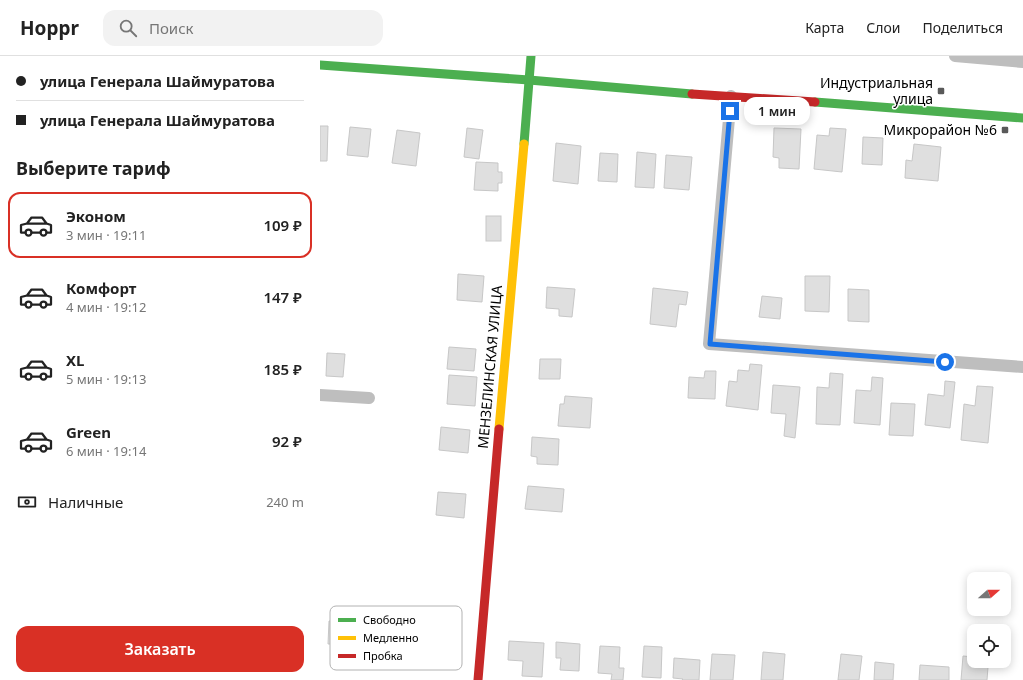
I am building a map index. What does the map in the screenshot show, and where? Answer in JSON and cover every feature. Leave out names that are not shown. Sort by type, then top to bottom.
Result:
[{"type":"street","name":"МЕНЗЕЛИНСКАЯ УЛИЦА","points":[[478,680],[531,56]]},
{"type":"street","points":[[955,56],[1023,62]]},
{"type":"street","points":[[320,65],[1023,118]]},
{"type":"street","points":[[731,96],[710,344],[1023,368]]},
{"type":"street","points":[[320,395],[369,398]]},
{"type":"building","points":[[320,126],[328,126],[327,161],[320,161]]},
{"type":"building","points":[[350,127],[371,129],[368,157],[347,155]]},
{"type":"building","points":[[467,128],[483,130],[479,159],[464,157]]},
{"type":"building","points":[[774,128],[801,129],[799,169],[779,168],[779,158],[773,157]]},
{"type":"building","points":[[830,128],[846,129],[842,172],[814,169],[817,135],[829,136]]},
{"type":"building","points":[[397,130],[420,133],[416,166],[392,163]]},
{"type":"building","points":[[863,137],[883,138],[882,165],[862,164]]},
{"type":"building","points":[[556,143],[581,146],[578,184],[553,181]]},
{"type":"building","points":[[914,144],[941,147],[938,181],[905,178],[906,160],[912,161]]},
{"type":"building","points":[[637,152],[656,154],[654,188],[635,187]]},
{"type":"building","points":[[600,153],[618,154],[617,182],[598,181]]},
{"type":"building","points":[[666,155],[692,157],[689,190],[664,188]]},
{"type":"building","points":[[476,162],[498,163],[498,172],[502,172],[502,183],[498,183],[498,191],[474,190]]},
{"type":"building","points":[[486,216],[501,216],[501,241],[486,241]]},
{"type":"building","points":[[458,274],[484,276],[482,302],[457,300]]},
{"type":"building","points":[[805,276],[830,276],[829,312],[805,311]]},
{"type":"building","points":[[547,287],[575,289],[572,317],[559,316],[559,309],[546,308]]},
{"type":"building","points":[[653,288],[688,292],[686,305],[679,304],[676,327],[650,324]]},
{"type":"building","points":[[848,289],[869,290],[869,322],[848,321]]},
{"type":"building","points":[[762,296],[782,298],[780,319],[759,317]]},
{"type":"building","points":[[449,347],[476,349],[474,371],[447,369]]},
{"type":"building","points":[[327,353],[345,354],[343,377],[326,376]]},
{"type":"building","points":[[540,359],[561,359],[560,379],[539,379]]},
{"type":"building","points":[[750,364],[762,365],[758,410],[726,406],[729,381],[737,382],[738,370],[749,371]]},
{"type":"building","points":[[705,371],[716,371],[715,399],[688,398],[689,377],[704,378]]},
{"type":"building","points":[[830,373],[843,374],[840,425],[816,424],[817,387],[829,388]]},
{"type":"building","points":[[449,375],[477,377],[475,406],[447,404]]},
{"type":"building","points":[[872,377],[883,378],[880,425],[854,423],[856,390],[871,391]]},
{"type":"building","points":[[945,381],[955,382],[950,428],[925,425],[928,394],[944,396]]},
{"type":"building","points":[[773,385],[800,387],[795,438],[784,436],[786,414],[771,413]]},
{"type":"building","points":[[977,386],[993,387],[988,443],[961,440],[964,404],[975,406]]},
{"type":"building","points":[[565,396],[592,398],[590,428],[558,426],[560,404],[564,404]]},
{"type":"building","points":[[891,403],[915,404],[913,436],[889,435]]},
{"type":"building","points":[[441,427],[470,430],[468,453],[439,450]]},
{"type":"building","points":[[532,437],[559,439],[558,465],[537,464],[537,457],[531,456]]},
{"type":"building","points":[[528,486],[564,489],[562,512],[525,509]]},
{"type":"building","points":[[438,492],[466,494],[464,518],[436,515]]},
{"type":"building","points":[[329,621],[330,621],[330,644],[328,644]]},
{"type":"building","points":[[509,641],[544,643],[542,677],[522,676],[523,661],[508,660]]},
{"type":"building","points":[[556,642],[580,644],[579,671],[560,670],[561,658],[556,658]]},
{"type":"building","points":[[600,646],[620,647],[619,668],[624,668],[623,680],[611,680],[612,674],[598,673]]},
{"type":"building","points":[[644,646],[662,647],[661,678],[642,677]]},
{"type":"building","points":[[763,652],[785,654],[783,680],[761,680]]},
{"type":"building","points":[[712,654],[735,655],[733,680],[710,680]]},
{"type":"building","points":[[841,654],[862,656],[859,680],[838,680]]},
{"type":"building","points":[[963,656],[967,656],[967,668],[988,668],[987,680],[961,680]]},
{"type":"building","points":[[674,658],[700,660],[699,680],[682,680],[683,679],[673,678]]},
{"type":"building","points":[[875,662],[894,664],[893,680],[874,680]]},
{"type":"building","points":[[920,665],[949,667],[949,680],[919,680]]},
{"type":"traffic: fast","points":[[524,144],[531,56]]},
{"type":"traffic: fast","points":[[320,65],[529,80],[692,94]]},
{"type":"traffic: fast","points":[[815,102],[1023,118]]},
{"type":"traffic: slow","points":[[499,429],[524,144]]},
{"type":"traffic: jam","points":[[692,94],[815,102]]},
{"type":"traffic: jam","points":[[478,680],[499,429]]},
{"type":"place","name":"Индустриальная улица","points":[[941,91]]},
{"type":"place","name":"Микрорайон №6","points":[[1005,130]]},
{"type":"route","points":[[730,111],[710,344],[945,362]]}]
